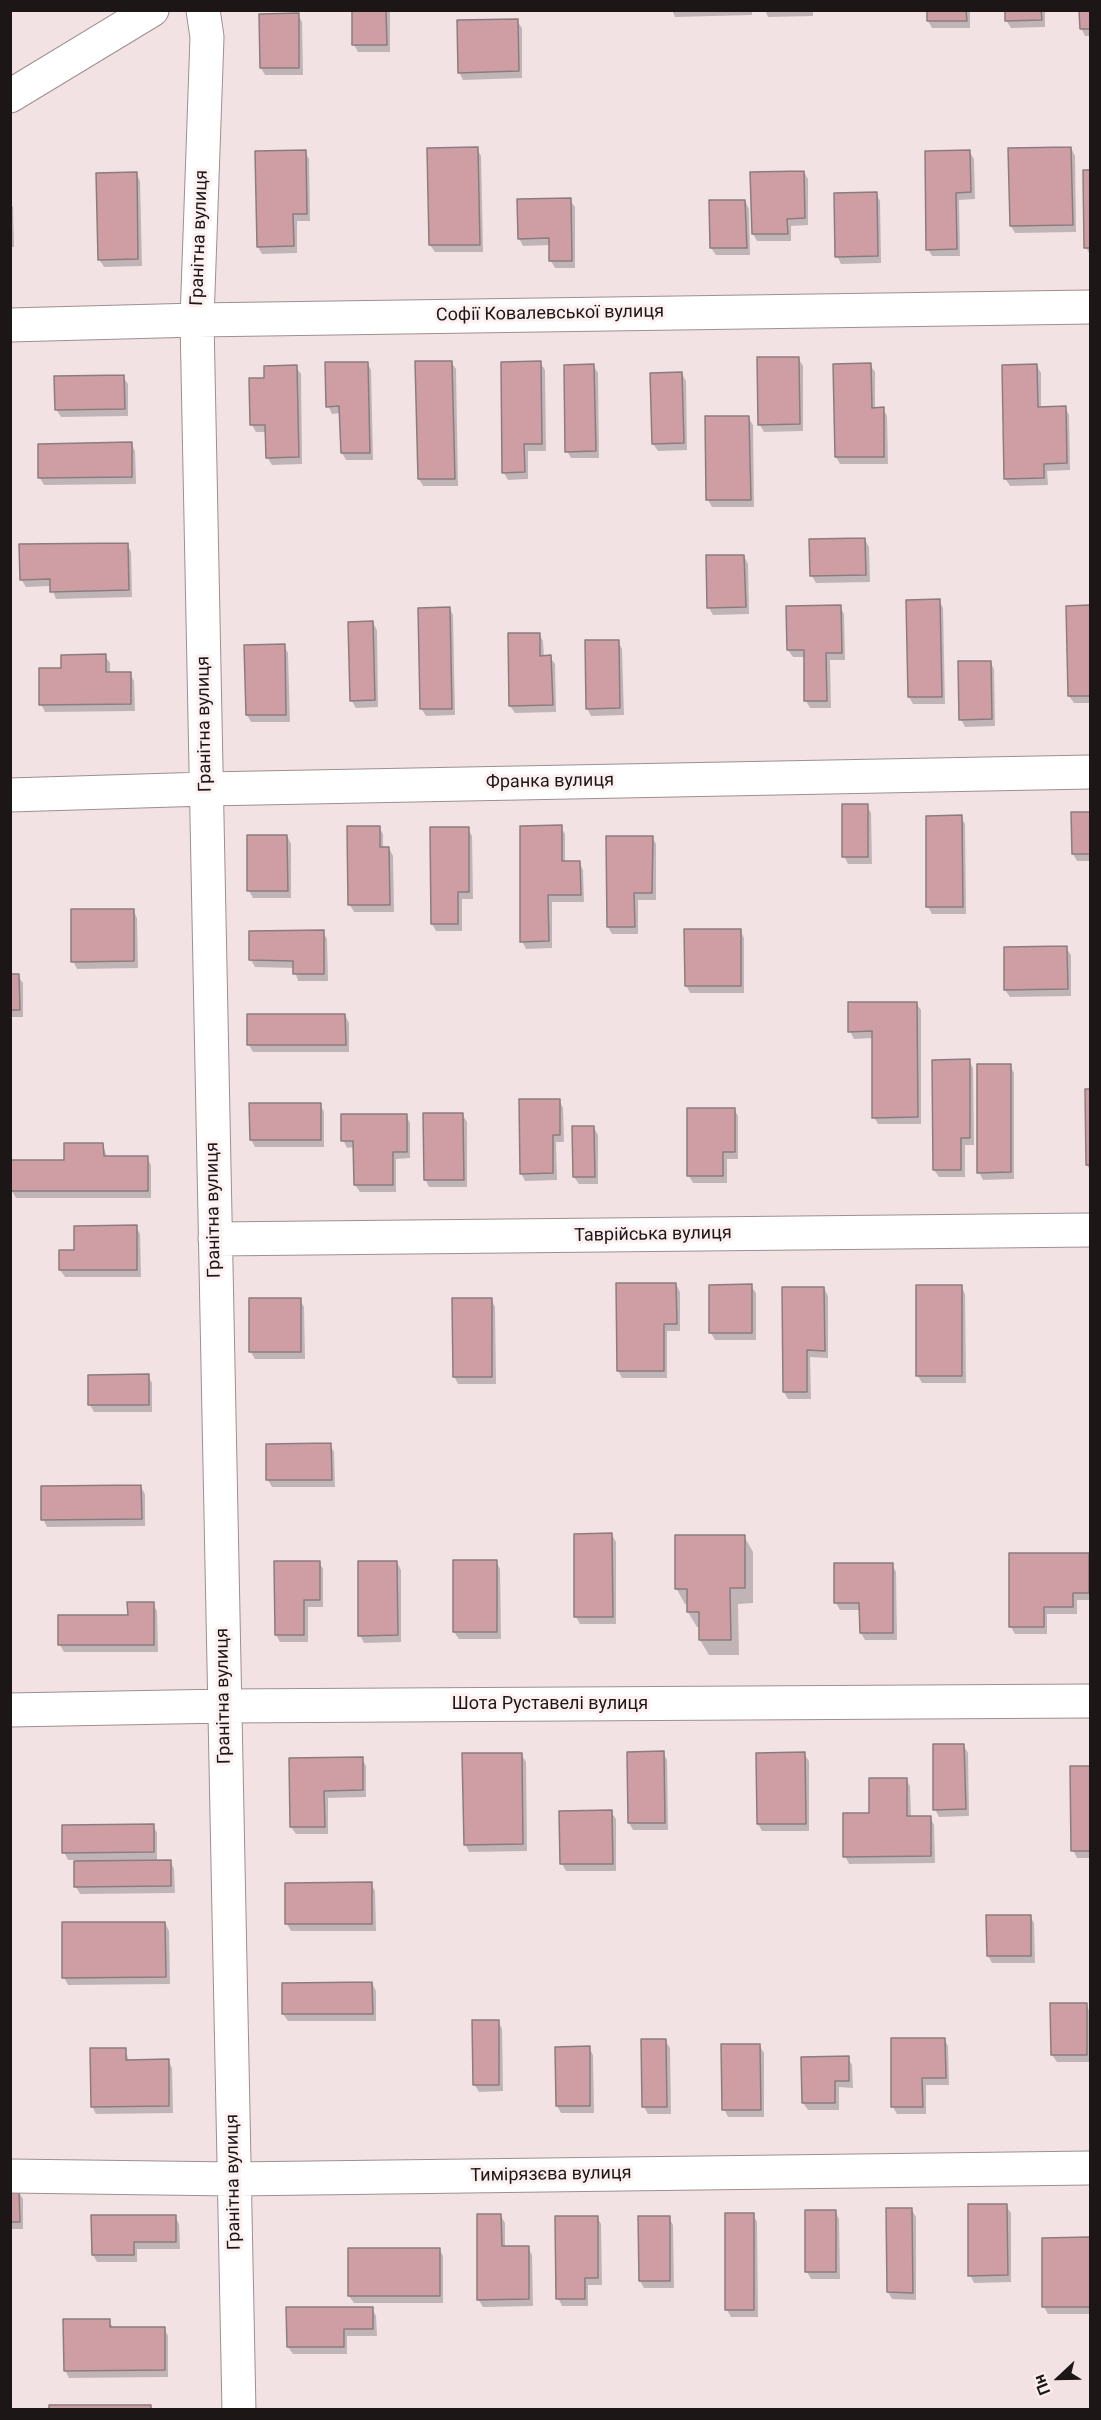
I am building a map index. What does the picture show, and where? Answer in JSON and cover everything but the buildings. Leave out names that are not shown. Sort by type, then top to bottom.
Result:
[{"type":"street","points":[[10,96],[152,10]]},
{"type":"street","name":"Гранітна вулиця","points":[[203,10],[207,37],[197,320],[239,2409]]},
{"type":"street","name":"Софії Ковалевської вулиця","points":[[10,325],[197,320],[1090,307]]},
{"type":"street","name":"Франка вулиця","points":[[10,795],[206,789],[1090,772]]},
{"type":"street","name":"Таврійська вулиця","points":[[215,1239],[1090,1230]]},
{"type":"street","name":"Шота Руставелі вулиця","points":[[10,1710],[225,1706],[1090,1701]]},
{"type":"street","name":"Тимірязєва вулиця","points":[[10,2176],[234,2179],[1090,2168]]}]
